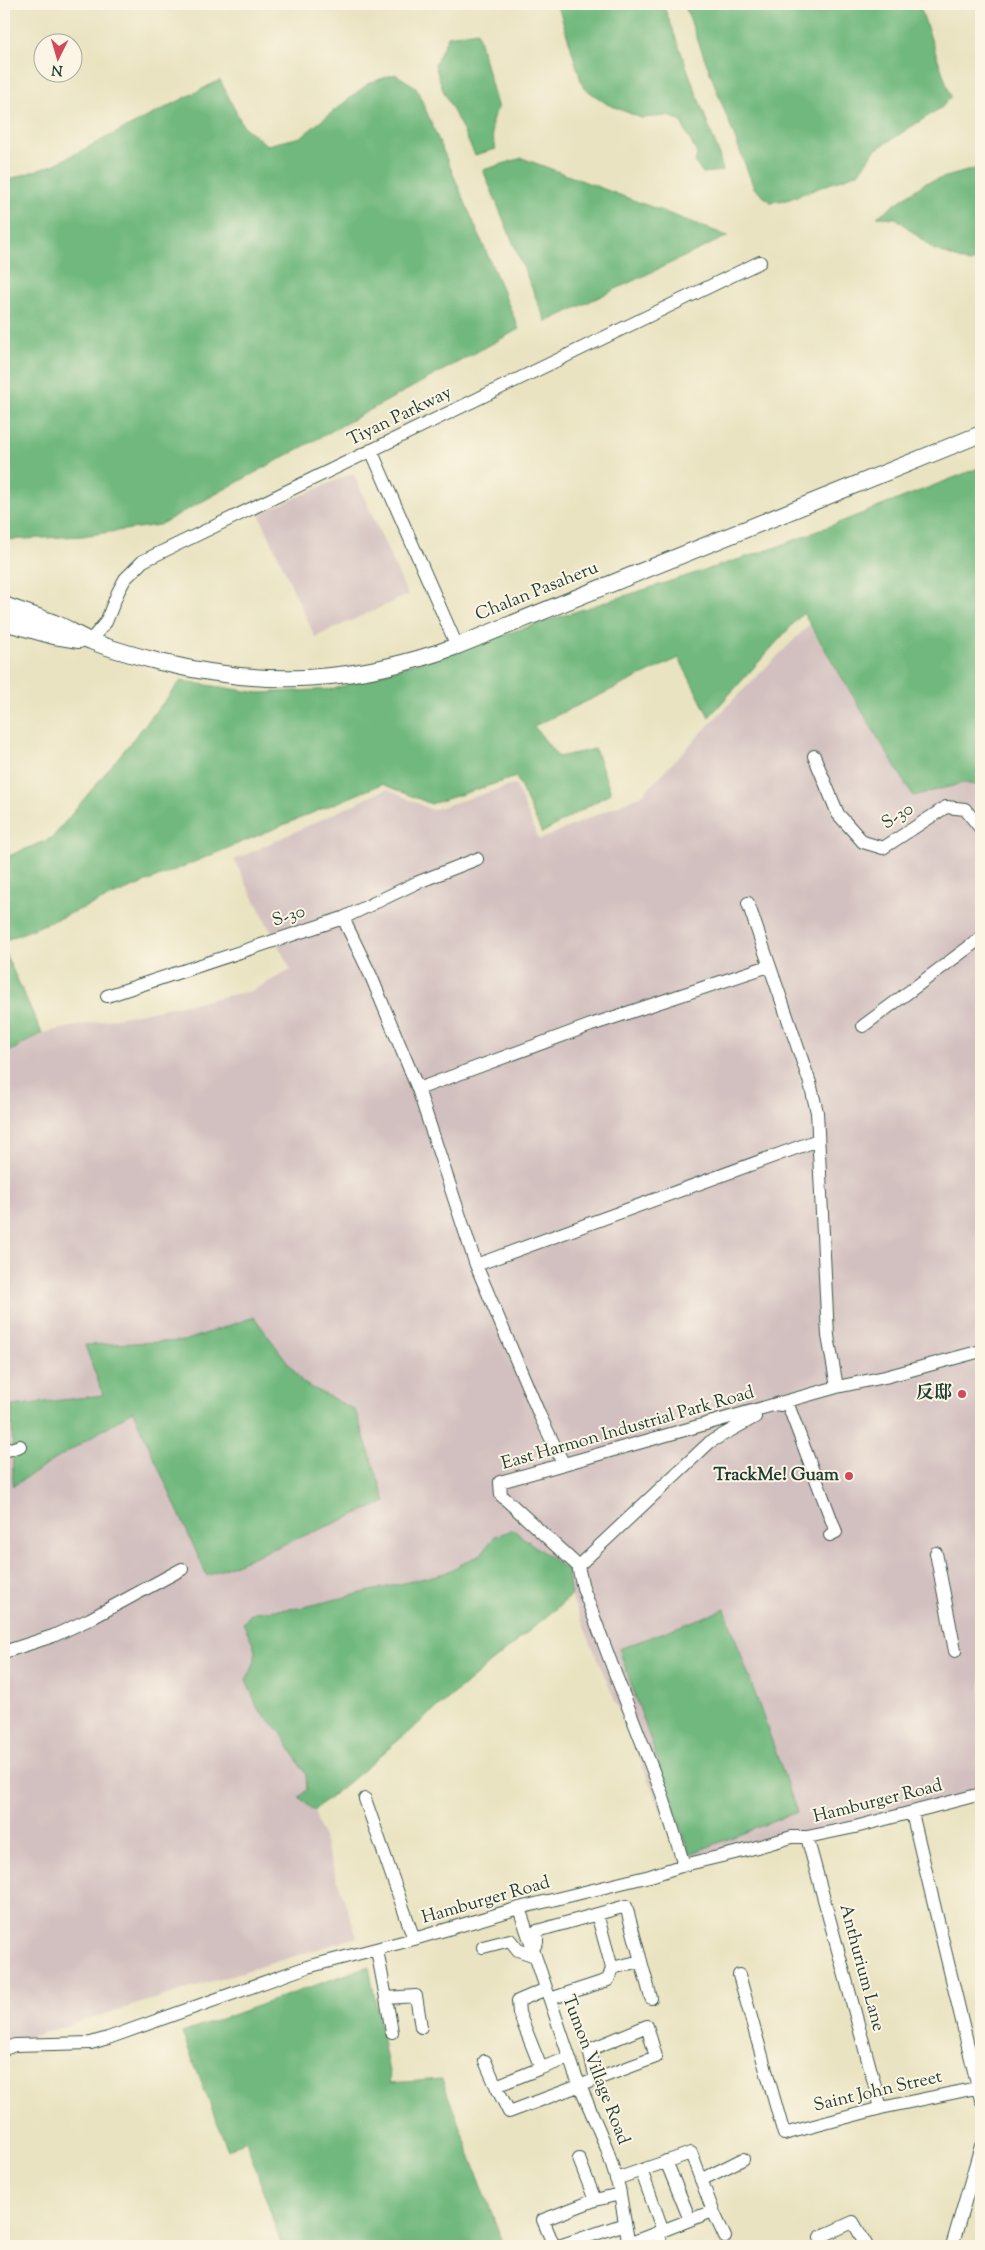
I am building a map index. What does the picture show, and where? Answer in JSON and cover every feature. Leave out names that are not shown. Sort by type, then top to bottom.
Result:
[{"type":"main road","name":"Chalan Pasaheru","points":[[4,622],[54,636],[90,641],[145,658],[203,672],[266,679],[305,679],[353,674],[406,663],[457,646],[981,434]]},
{"type":"main road","name":"Chalan Pasaheru","points":[[4,605],[57,624],[90,641]]},
{"type":"street","name":"Tiyan Parkway","points":[[90,641],[106,622],[125,580],[143,561],[760,262]]},
{"type":"street","points":[[371,450],[457,646]]},
{"type":"street","name":"S-30","points":[[814,756],[838,814],[863,842],[883,848],[946,808],[964,809],[981,829]]},
{"type":"street","name":"S-30","points":[[107,996],[343,918],[416,884],[477,859]]},
{"type":"street","points":[[748,903],[810,1083],[817,1112],[828,1336],[837,1387]]},
{"type":"street","points":[[343,918],[371,976],[418,1089],[476,1265],[540,1416],[563,1463]]},
{"type":"street","points":[[862,1026],[981,938]]},
{"type":"street","points":[[418,1089],[591,1024],[769,966]]},
{"type":"street","points":[[476,1265],[818,1140]]},
{"type":"street","name":"East Harmon Industrial Park Road","points":[[578,1566],[501,1495],[500,1482],[837,1387],[885,1377],[981,1351]]},
{"type":"street","points":[[684,1865],[662,1794],[583,1588],[578,1566],[710,1442],[747,1420],[787,1402],[836,1532],[830,1535]]},
{"type":"street","points":[[4,1452],[20,1446]]},
{"type":"street","points":[[936,1553],[955,1650]]},
{"type":"street","points":[[4,1652],[53,1636],[90,1619],[182,1569]]},
{"type":"street","name":"Hamburger Road","points":[[4,2049],[15,2044],[91,2043],[307,1967],[414,1940],[519,1908],[650,1876],[684,1865],[792,1837],[807,1837],[855,1828],[981,1794]]},
{"type":"street","points":[[365,1799],[414,1940]]},
{"type":"street","points":[[912,1813],[980,2087],[981,2100]]},
{"type":"street","name":"Anthurium Lane","points":[[807,1837],[881,2108]]},
{"type":"street","points":[[484,1946],[510,1940],[518,1950],[534,1953],[537,1931],[626,1906],[651,1998]]},
{"type":"street","name":"Tumon Village Road","points":[[519,1908],[579,2085],[606,2149],[616,2179],[628,2245]]},
{"type":"street","points":[[541,2068],[519,2013],[518,2002],[608,1980],[612,1968],[597,1914]]},
{"type":"street","points":[[377,1950],[392,2032]]},
{"type":"street","points":[[612,1968],[641,1961]]},
{"type":"street","name":"Saint John Street","points":[[739,1976],[784,2134],[881,2108],[980,2087]]},
{"type":"street","points":[[386,1998],[416,1996],[421,2027]]},
{"type":"street","points":[[485,2061],[509,2112],[656,2057],[647,2026],[589,2050],[596,2079]]},
{"type":"street","points":[[496,2086],[570,2058]]},
{"type":"street","points":[[952,2246],[981,2146]]},
{"type":"street","points":[[616,2179],[691,2153],[725,2237]]},
{"type":"street","points":[[579,2159],[595,2200]]},
{"type":"street","points":[[701,2180],[743,2159]]},
{"type":"street","points":[[666,2161],[690,2220]]},
{"type":"street","points":[[641,2170],[661,2232],[662,2246]]},
{"type":"street","points":[[554,2246],[543,2220],[595,2200],[620,2194]]},
{"type":"street","points":[[628,2245],[713,2210]]},
{"type":"street","points":[[820,2237],[853,2222],[867,2246]]},
{"type":"street","points":[[559,2246],[625,2224]]},
{"type":"shaded area","points":[[353,473],[408,595],[315,637],[259,514]]},
{"type":"shaded area","points":[[809,625],[913,796],[964,783],[981,786],[981,1794],[684,1865],[571,1596],[569,1582],[513,1530],[495,1536],[481,1554],[445,1573],[300,1608],[253,1612],[243,1622],[255,1648],[254,1667],[258,1709],[280,1731],[306,1775],[307,1789],[300,1798],[314,1811],[357,1937],[4,2045],[4,1055],[42,1033],[251,991],[291,970],[234,860],[387,789],[432,810],[515,784],[539,840],[642,795],[731,702]]},
{"type":"green space","points":[[554,4],[663,4],[718,151],[723,171],[703,173],[695,163],[697,154],[680,120],[667,116],[641,118],[607,104],[583,87],[560,12]]},
{"type":"green space","points":[[684,4],[919,4],[951,97],[942,107],[875,150],[858,173],[787,200],[770,202],[754,188]]},
{"type":"green space","points":[[477,31],[498,109],[492,123],[492,133],[496,149],[475,155],[443,90],[435,65],[448,36]]},
{"type":"green space","points":[[395,74],[416,87],[519,329],[159,525],[82,536],[4,540],[4,181],[53,165],[220,80],[243,126],[267,145],[301,137],[369,83]]},
{"type":"green space","points":[[522,158],[728,236],[546,322],[483,170]]},
{"type":"green space","points":[[981,167],[981,260],[969,263],[933,249],[896,218],[877,217],[925,183]]},
{"type":"green space","points":[[981,467],[981,786],[964,783],[913,796],[803,613],[709,717],[679,658],[534,726],[558,757],[595,749],[611,793],[542,833],[516,777],[431,804],[382,784],[4,941],[4,858],[52,838],[181,681],[259,693],[334,689],[774,548]]},
{"type":"green space","points":[[4,951],[42,1033],[4,1055]]},
{"type":"green space","points":[[254,1317],[303,1383],[355,1410],[386,1502],[207,1576],[133,1411],[13,1486],[12,1406],[103,1395],[85,1345],[184,1341]]},
{"type":"green space","points":[[513,1530],[567,1570],[571,1596],[314,1811],[299,1797],[307,1789],[306,1775],[280,1731],[258,1709],[246,1679],[254,1664],[255,1651],[243,1623],[253,1612],[300,1608],[445,1573],[481,1554],[495,1536]]},
{"type":"green space","points":[[725,1609],[797,1812],[690,1854],[619,1649]]},
{"type":"green space","points":[[369,1966],[391,2083],[442,2079],[504,2246],[282,2246],[246,2140],[228,2150],[182,2033]]},
{"type":"place","name":"反邸","points":[[962,1394]]},
{"type":"place","name":"TrackMe! Guam","points":[[849,1476]]}]
